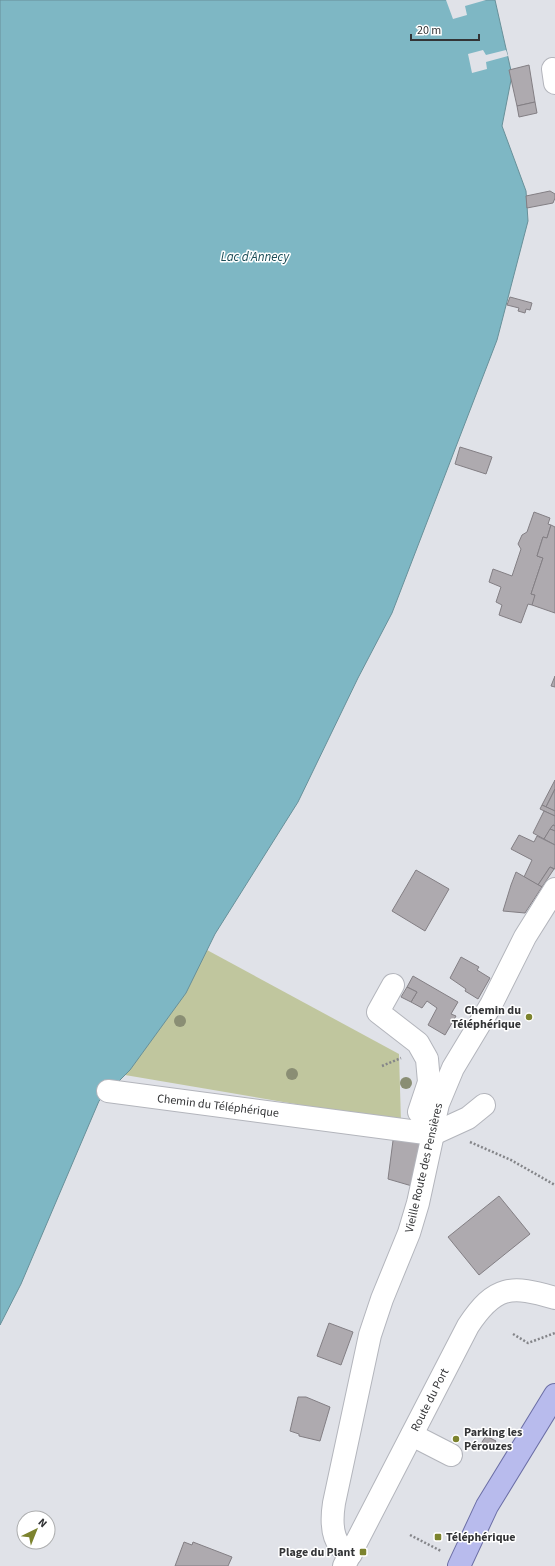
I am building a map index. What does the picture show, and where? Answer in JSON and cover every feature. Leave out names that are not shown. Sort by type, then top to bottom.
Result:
[{"type":"main road","points":[[459,1566],[487,1506],[555,1395]]},
{"type":"street","name":"Vieille Route des Pensières","points":[[348,1560],[340,1546],[333,1527],[332,1516],[334,1502],[370,1335],[382,1299],[409,1232],[418,1203],[438,1104],[453,1068],[491,1005],[526,937],[555,889]]},
{"type":"street","points":[[393,985],[378,1012],[418,1043],[427,1060],[429,1082],[419,1112],[434,1125],[468,1118],[484,1105]]},
{"type":"street","name":"Chemin du Téléphérique","points":[[108,1092],[434,1125]]},
{"type":"street","name":"Route du Port","points":[[348,1560],[468,1326],[481,1307],[487,1301],[507,1291],[518,1290],[555,1298]]},
{"type":"street","points":[[412,1435],[451,1455]]},
{"type":"path","points":[[467,1141],[512,1160],[555,1185]]},
{"type":"path","points":[[513,1334],[528,1343],[555,1333]]},
{"type":"path","points":[[410,1535],[428,1545]]},
{"type":"green space","points":[[207,950],[399,1054],[401,1122],[125,1075]]},
{"type":"water","name":"Lac d'Annecy","points":[[0,0],[495,0],[512,75],[502,126],[526,191],[528,221],[497,340],[392,613],[358,678],[298,802],[215,934],[186,993],[130,1070],[99,1101],[21,1284],[0,1325]]},
{"type":"pier","points":[[446,0],[486,0],[465,6],[467,15],[453,19]]},
{"type":"pier","points":[[483,50],[486,55],[506,50],[508,56],[486,62],[487,69],[472,73],[468,54]]},
{"type":"building","points":[[529,65],[535,102],[517,106],[509,70]]},
{"type":"building","points":[[535,102],[537,113],[519,117],[517,106]]},
{"type":"building","points":[[550,191],[555,194],[553,203],[527,208],[526,196]]},
{"type":"building","points":[[510,297],[532,303],[530,310],[526,309],[525,313],[518,311],[519,308],[507,305]]},
{"type":"building","points":[[460,447],[492,457],[486,474],[455,464]]},
{"type":"building","points":[[534,512],[550,518],[548,524],[551,525],[547,538],[543,537],[537,556],[543,558],[531,594],[535,595],[534,602],[532,605],[528,604],[521,623],[499,615],[502,605],[496,602],[501,587],[489,582],[493,569],[512,576],[521,549],[518,544],[522,535],[527,532]]},
{"type":"building","points":[[551,525],[555,527],[555,613],[532,605],[535,595],[531,594],[543,558],[537,556],[543,537],[547,538]]},
{"type":"building","points":[[555,676],[555,687],[551,686]]},
{"type":"building","points":[[555,780],[555,789],[546,807],[542,805]]},
{"type":"building","points":[[555,789],[555,811],[546,807]]},
{"type":"building","points":[[542,805],[555,811],[555,816],[540,809]]},
{"type":"building","points":[[544,811],[555,816],[555,826],[553,825],[544,839],[533,833]]},
{"type":"building","points":[[553,825],[555,826],[555,831],[550,829]]},
{"type":"building","points":[[550,829],[555,831],[555,845],[544,839]]},
{"type":"building","points":[[519,835],[534,842],[537,836],[555,845],[555,869],[550,867],[538,885],[524,877],[532,860],[511,849]]},
{"type":"building","points":[[550,867],[554,869],[542,887],[538,885]]},
{"type":"building","points":[[416,870],[449,889],[425,931],[392,911]]},
{"type":"building","points":[[516,872],[542,887],[525,913],[503,911]]},
{"type":"building","points":[[461,957],[479,967],[477,970],[490,978],[478,999],[465,991],[466,989],[450,978]]},
{"type":"building","points":[[413,976],[458,1002],[451,1014],[456,1016],[445,1035],[428,1025],[437,1008],[427,1001],[422,1008],[411,1002],[417,992],[407,987]]},
{"type":"building","points":[[407,987],[417,992],[411,1002],[401,997]]},
{"type":"building","points":[[394,1133],[422,1136],[412,1186],[388,1179]]},
{"type":"building","points":[[499,1196],[530,1234],[479,1275],[448,1237]]},
{"type":"building","points":[[329,1323],[353,1332],[341,1365],[317,1356]]},
{"type":"building","points":[[298,1397],[306,1397],[330,1407],[320,1441],[299,1436],[299,1434],[290,1431]]},
{"type":"building","points":[[486,1436],[496,1441],[491,1450],[480,1445]]},
{"type":"building","points":[[184,1542],[192,1545],[193,1542],[232,1557],[228,1566],[175,1566]]},
{"type":"place","name":"Chemin du Téléphérique","points":[[529,1017]]},
{"type":"place","name":"Parking les Pérouzes","points":[[456,1439]]},
{"type":"place","name":"Téléphérique","points":[[438,1537]]},
{"type":"place","name":"Plage du Plant","points":[[363,1552]]}]
